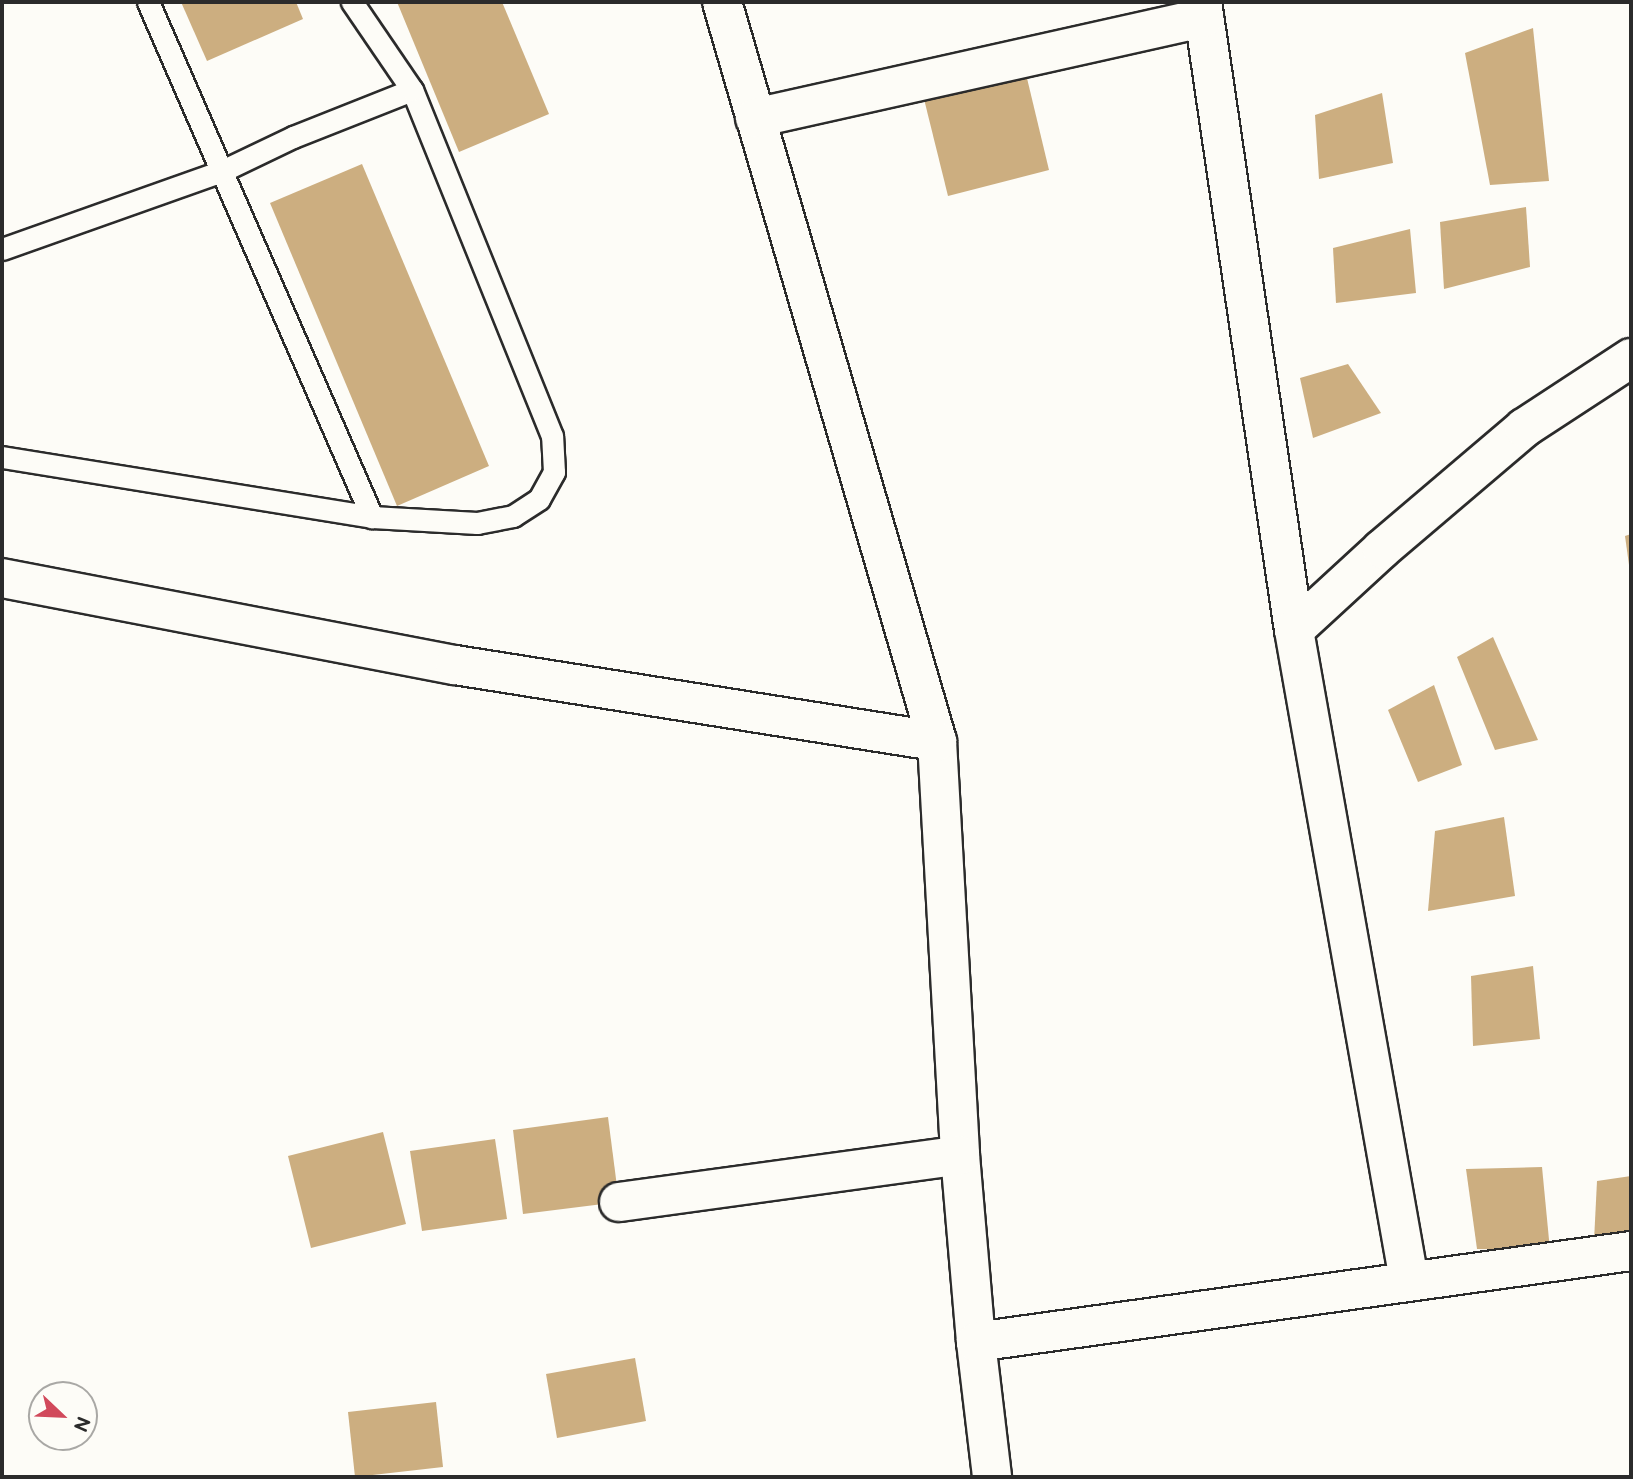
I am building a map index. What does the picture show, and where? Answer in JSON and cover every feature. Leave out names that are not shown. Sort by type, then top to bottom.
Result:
[{"type":"street","points":[[722,2],[937,741],[960,1155],[975,1342],[992,1477]]},
{"type":"street","points":[[755,118],[1203,10],[1294,630],[1409,1280]]},
{"type":"street","points":[[1294,630],[1382,549],[1524,428],[1631,358]]},
{"type":"street","points":[[2,578],[455,665],[937,741]]},
{"type":"street","points":[[619,1202],[960,1155]]},
{"type":"street","points":[[975,1342],[1631,1251]]},
{"type":"lane","points":[[148,2],[372,517]]},
{"type":"lane","points":[[2,457],[372,517],[477,523],[513,516],[539,499],[554,472],[552,436],[412,90],[352,2]]},
{"type":"lane","points":[[2,249],[222,171],[293,137],[412,90]]},
{"type":"building","points":[[181,2],[296,2],[303,19],[207,61]]},
{"type":"building","points":[[397,2],[502,2],[549,114],[459,152]]},
{"type":"building","points":[[1533,28],[1549,181],[1490,185],[1465,53]]},
{"type":"building","points":[[1026,74],[1049,170],[948,196],[924,99]]},
{"type":"building","points":[[1382,93],[1393,163],[1319,179],[1315,115]]},
{"type":"building","points":[[362,164],[489,466],[397,506],[270,203]]},
{"type":"building","points":[[1526,207],[1530,267],[1444,289],[1440,222]]},
{"type":"building","points":[[1410,229],[1416,293],[1336,303],[1333,248]]},
{"type":"building","points":[[1348,364],[1381,413],[1313,438],[1300,378]]},
{"type":"building","points":[[1631,534],[1631,572],[1630,572],[1625,536]]},
{"type":"building","points":[[1493,637],[1538,740],[1495,750],[1457,657]]},
{"type":"building","points":[[1434,685],[1462,765],[1418,782],[1388,710]]},
{"type":"building","points":[[1504,817],[1515,896],[1428,911],[1435,831]]},
{"type":"building","points":[[1533,966],[1540,1039],[1473,1046],[1471,976]]},
{"type":"building","points":[[608,1117],[619,1202],[523,1214],[513,1130]]},
{"type":"building","points":[[383,1132],[406,1224],[311,1248],[288,1156]]},
{"type":"building","points":[[495,1139],[507,1219],[422,1231],[410,1151]]},
{"type":"building","points":[[1542,1167],[1550,1250],[1477,1249],[1466,1169]]},
{"type":"building","points":[[1631,1176],[1631,1235],[1594,1241],[1597,1181]]},
{"type":"building","points":[[635,1358],[646,1421],[557,1438],[546,1374]]},
{"type":"building","points":[[436,1402],[443,1467],[355,1477],[348,1412]]}]
